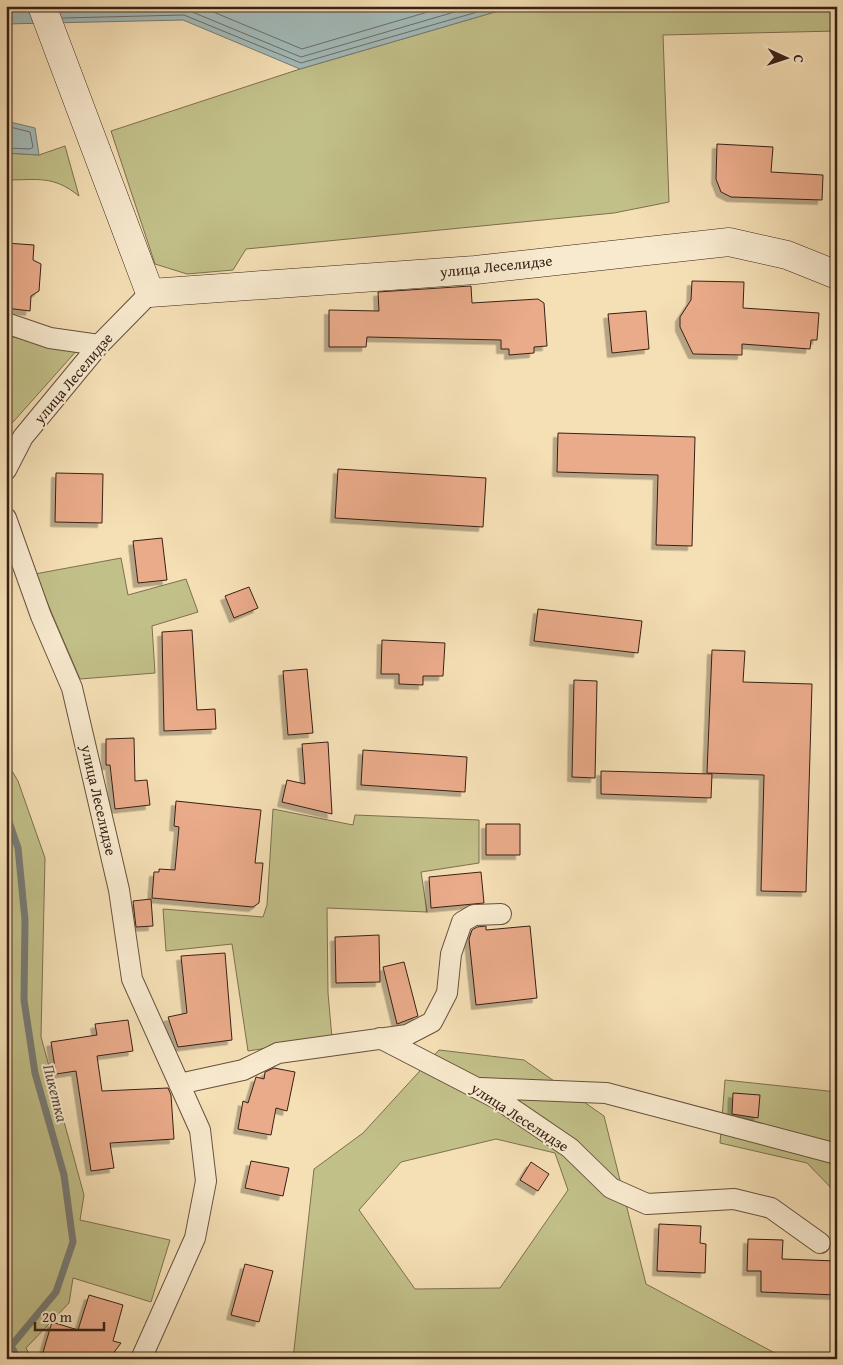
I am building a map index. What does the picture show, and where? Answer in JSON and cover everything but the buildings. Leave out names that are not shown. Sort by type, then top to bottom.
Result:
[{"type":"street","points":[[42,6],[150,293]]},
{"type":"street","name":"улица Леселидзе","points":[[6,470],[23,437],[99,345],[150,293],[475,270],[729,242],[787,255],[837,275]]},
{"type":"street","points":[[6,323],[50,338],[99,345]]},
{"type":"street","name":"улица Леселидзе","points":[[6,518],[41,616],[72,688],[119,890],[132,979],[200,1130],[206,1181],[195,1238],[142,1359]]},
{"type":"street","points":[[179,1084],[243,1070],[278,1054],[407,1035],[432,1022],[447,993],[451,954],[462,922],[474,915],[501,914]]},
{"type":"street","name":"улица Леселидзе","points":[[380,1038],[498,1099],[570,1148],[611,1188],[647,1204],[734,1199],[771,1208],[820,1243]]},
{"type":"street","points":[[477,1088],[606,1093],[837,1154]]},
{"type":"shaded area","points":[[512,7],[837,7],[837,31],[663,35],[669,202],[614,213],[246,249],[233,270],[187,274],[155,264],[111,131],[300,69]]},
{"type":"shaded area","points":[[65,146],[79,196],[70,189],[45,180],[6,180],[6,153],[39,155]]},
{"type":"shaded area","points":[[6,336],[79,348],[6,430]]},
{"type":"shaded area","points":[[121,558],[128,595],[186,579],[198,612],[152,626],[155,673],[80,679],[35,574]]},
{"type":"shaded area","points":[[6,761],[18,781],[45,858],[41,1037],[84,1195],[80,1220],[170,1240],[151,1302],[73,1278],[69,1303],[26,1348],[32,1359],[6,1359]]},
{"type":"shaded area","points":[[273,809],[353,825],[355,815],[479,820],[479,863],[421,872],[427,912],[327,908],[328,993],[332,1038],[248,1051],[232,944],[166,951],[163,909],[263,917],[267,905]]},
{"type":"shaded area","points":[[439,1050],[524,1060],[604,1116],[646,1284],[786,1359],[293,1359],[314,1169],[363,1133]],"holes":[[[496,1139],[555,1153],[568,1190],[500,1288],[415,1289],[359,1210],[401,1162]]]},
{"type":"shaded area","points":[[725,1080],[837,1092],[837,1194],[807,1163],[720,1143]]},
{"type":"water","points":[[6,6],[837,7],[512,7],[300,69],[183,20],[6,24]]},
{"type":"water","points":[[6,121],[35,128],[39,155],[6,153]]},
{"type":"waterway","name":"Пикетка","points":[[6,813],[18,848],[25,920],[24,1000],[35,1073],[64,1175],[73,1242],[56,1292],[11,1346],[18,1359]]}]
